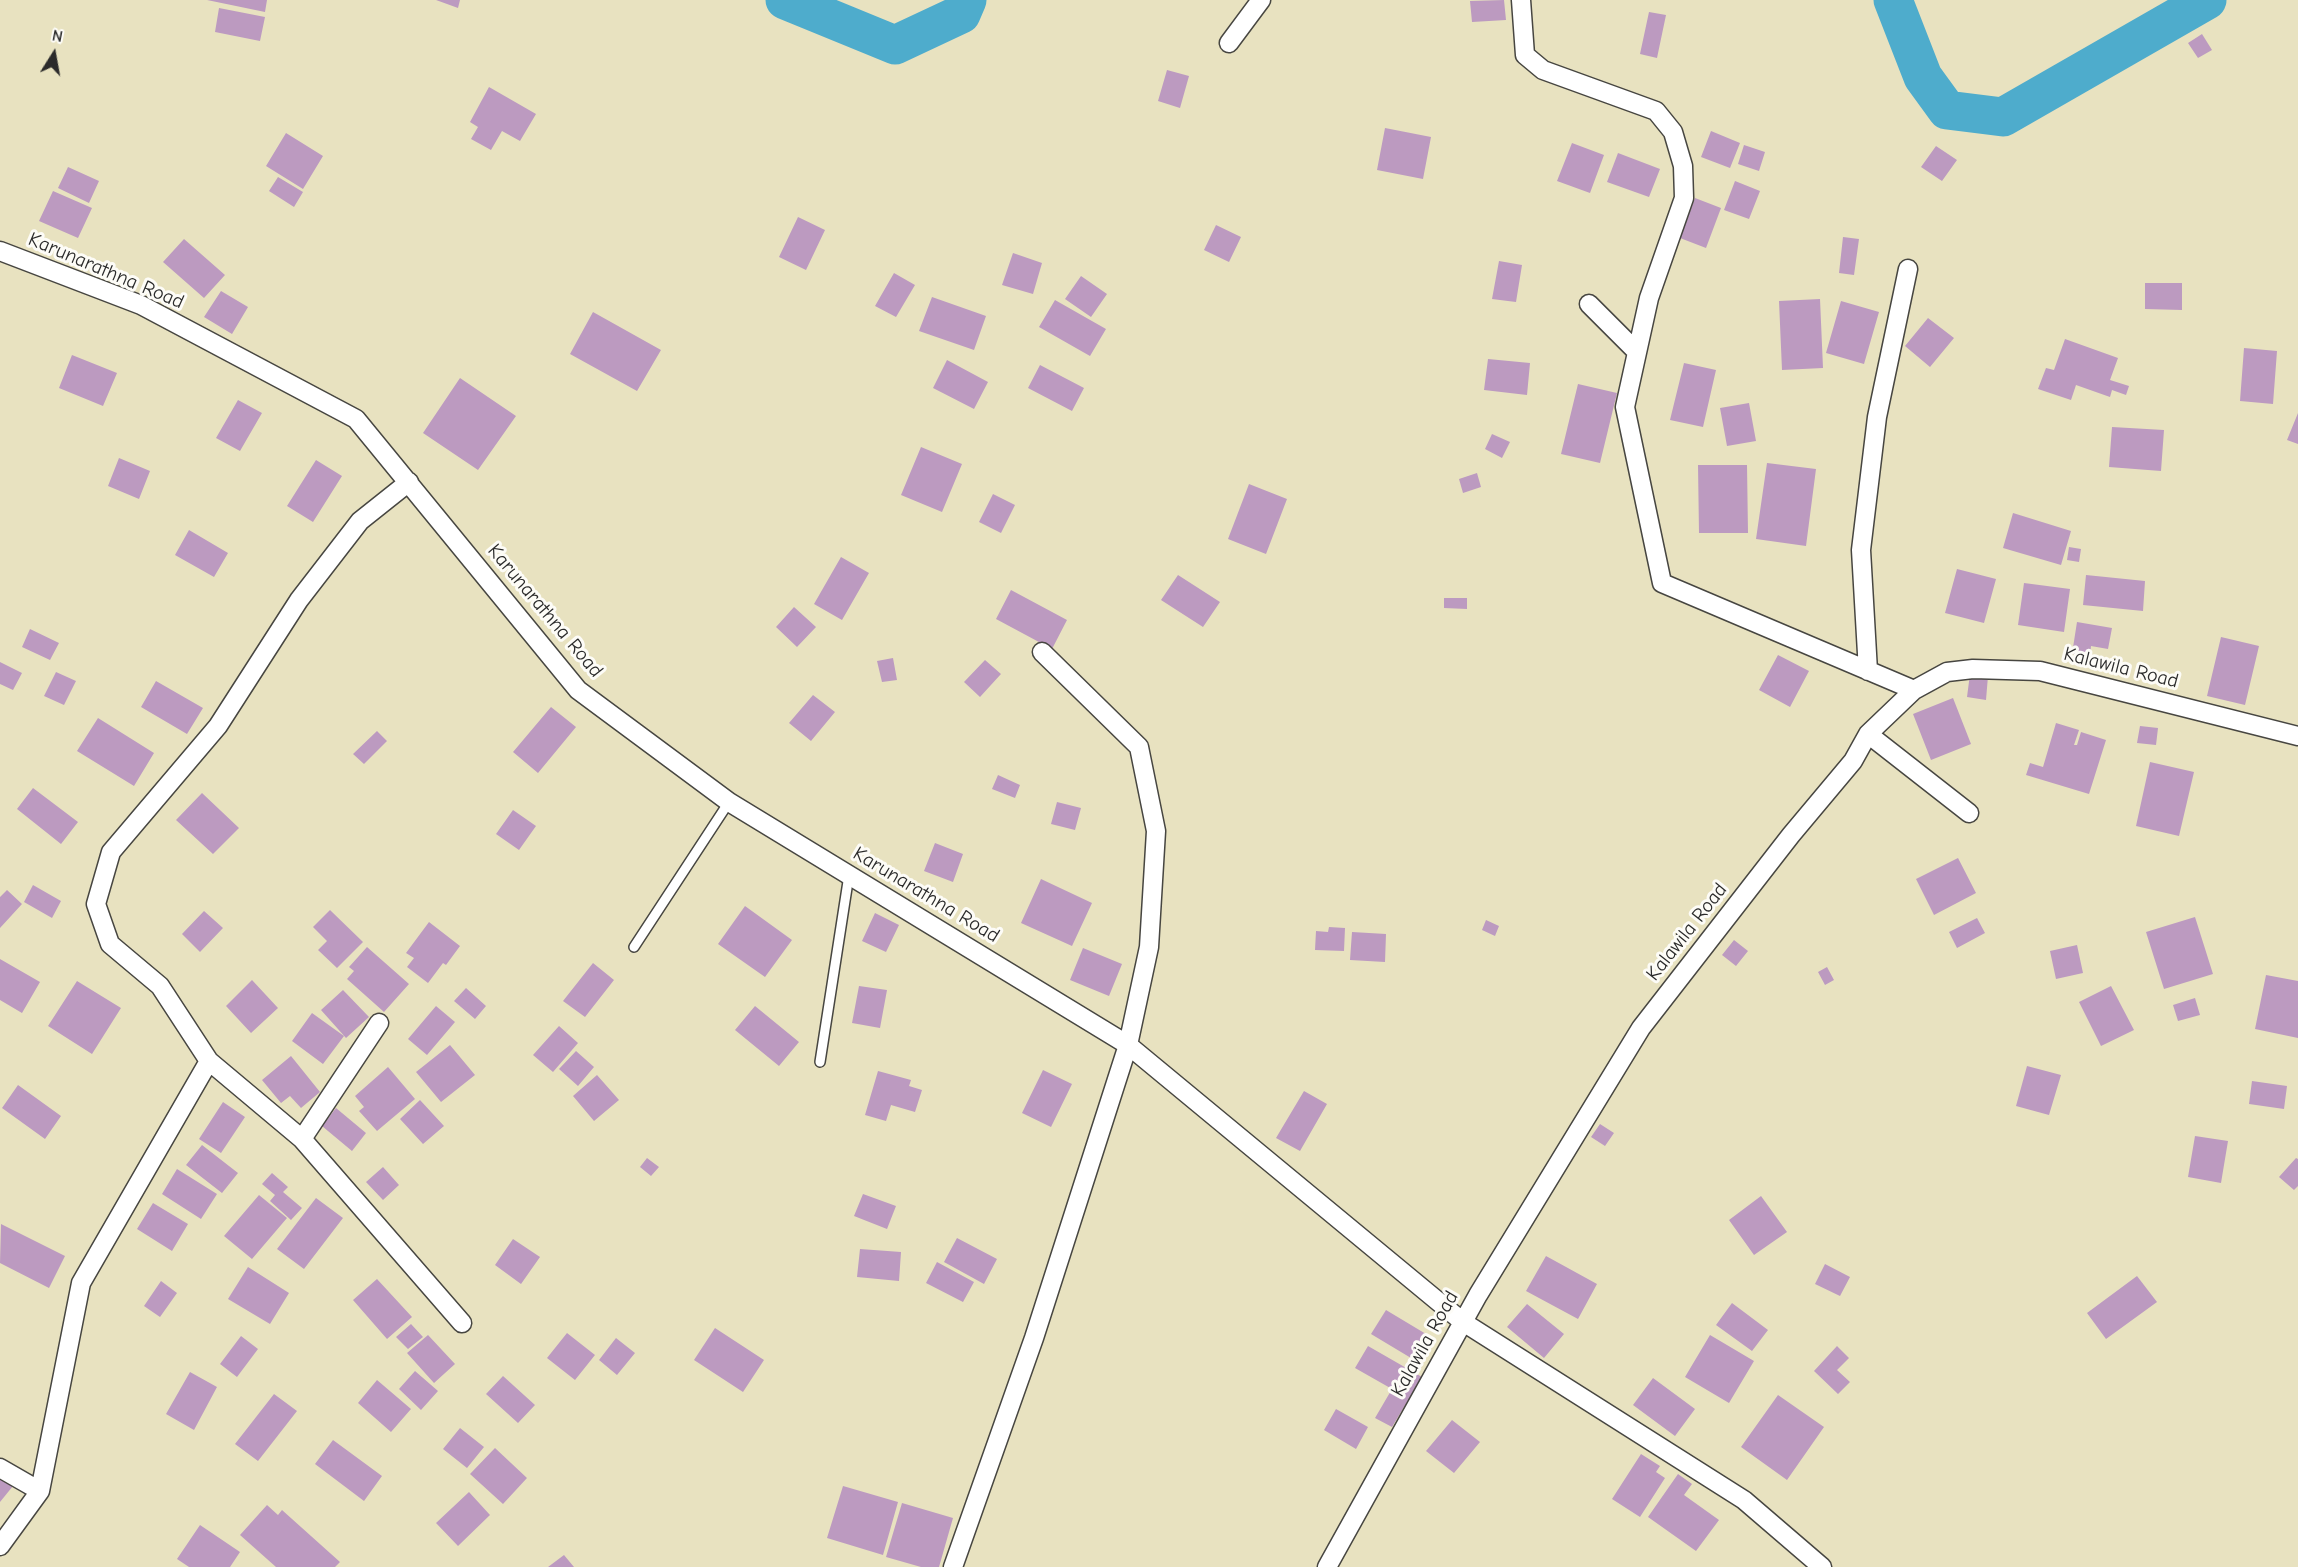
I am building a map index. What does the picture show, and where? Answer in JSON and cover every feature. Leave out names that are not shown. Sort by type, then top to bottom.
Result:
[{"type":"street","points":[[1229,43],[1261,0]]},
{"type":"street","points":[[1521,0],[1525,54],[1544,70],[1656,111],[1673,132],[1683,166],[1684,198],[1648,298],[1625,407],[1662,583],[1914,690]]},
{"type":"street","name":"Karunarathna Road","points":[[0,251],[141,305],[356,419],[578,690],[729,802],[1128,1045],[1463,1322],[1744,1500],[1822,1567]]},
{"type":"street","points":[[1868,670],[1861,550],[1877,417],[1908,269]]},
{"type":"street","points":[[1589,304],[1637,352]]},
{"type":"street","points":[[409,482],[360,521],[299,600],[218,726],[111,852],[96,904],[110,944],[160,986],[209,1061],[302,1139],[462,1323]]},
{"type":"street","points":[[953,1567],[1034,1338],[1128,1045],[1149,947],[1156,831],[1139,747],[1042,652]]},
{"type":"street","name":"Kalawila Road","points":[[1327,1567],[1463,1322],[1641,1028],[1791,835],[1853,761],[1868,734],[1914,690],[1947,672],[1973,669],[2040,671],[2298,736]]},
{"type":"street","points":[[1868,734],[1969,813]]},
{"type":"street","points":[[302,1139],[379,1023]]},
{"type":"street","points":[[0,1546],[40,1491],[81,1283],[209,1061]]},
{"type":"street","points":[[0,1468],[40,1491]]},
{"type":"lane","points":[[634,947],[729,802]]},
{"type":"lane","points":[[820,1062],[849,875]]},
{"type":"building","points":[[207,0],[267,0],[265,12]]},
{"type":"building","points":[[436,0],[460,0],[458,8]]},
{"type":"building","points":[[1504,0],[1506,20],[1472,22],[1470,1]]},
{"type":"building","points":[[219,8],[265,17],[260,41],[215,32]]},
{"type":"building","points":[[1649,12],[1666,15],[1657,58],[1640,54]]},
{"type":"building","points":[[2202,34],[2212,50],[2198,58],[2188,43]]},
{"type":"building","points":[[1167,70],[1189,76],[1180,108],[1158,101]]},
{"type":"building","points":[[489,87],[536,114],[520,141],[502,131],[491,150],[471,139],[478,127],[470,122]]},
{"type":"building","points":[[1385,128],[1431,137],[1423,179],[1377,170]]},
{"type":"building","points":[[1711,131],[1740,143],[1730,168],[1701,157]]},
{"type":"building","points":[[286,133],[323,156],[303,189],[266,166]]},
{"type":"building","points":[[1572,143],[1604,155],[1590,193],[1557,181]]},
{"type":"building","points":[[1744,145],[1765,152],[1759,171],[1738,164]]},
{"type":"building","points":[[1936,146],[1957,160],[1942,181],[1921,167]]},
{"type":"building","points":[[1618,153],[1660,169],[1649,197],[1607,182]]},
{"type":"building","points":[[68,167],[99,181],[89,203],[58,188]]},
{"type":"building","points":[[278,177],[303,192],[294,207],[269,191]]},
{"type":"building","points":[[1735,181],[1760,191],[1749,219],[1724,210]]},
{"type":"building","points":[[53,191],[92,208],[78,238],[39,221]]},
{"type":"building","points":[[1695,198],[1721,208],[1706,248],[1680,238]]},
{"type":"building","points":[[798,217],[825,230],[806,270],[779,257]]},
{"type":"building","points":[[1216,225],[1241,237],[1229,262],[1204,250]]},
{"type":"building","points":[[1843,237],[1859,239],[1854,275],[1839,273]]},
{"type":"building","points":[[184,239],[225,275],[204,298],[163,262]]},
{"type":"building","points":[[1013,253],[1042,263],[1033,294],[1002,285]]},
{"type":"building","points":[[1499,261],[1522,265],[1516,302],[1492,299]]},
{"type":"building","points":[[894,273],[915,285],[896,317],[875,306]]},
{"type":"building","points":[[1081,276],[1107,294],[1091,317],[1065,299]]},
{"type":"building","points":[[2145,283],[2182,283],[2182,310],[2145,309]]},
{"type":"building","points":[[221,291],[248,307],[232,334],[204,317]]},
{"type":"building","points":[[932,297],[986,316],[974,350],[919,331]]},
{"type":"building","points":[[1820,299],[1823,368],[1782,370],[1779,301]]},
{"type":"building","points":[[1055,300],[1106,329],[1090,356],[1039,327]]},
{"type":"building","points":[[1841,301],[1879,312],[1864,364],[1826,353]]},
{"type":"building","points":[[593,312],[661,350],[637,391],[570,354]]},
{"type":"building","points":[[1928,318],[1954,338],[1930,367],[1905,346]]},
{"type":"building","points":[[2065,339],[2118,358],[2110,380],[2129,386],[2126,395],[2112,390],[2110,397],[2076,385],[2071,400],[2038,389],[2046,368],[2054,370]]},
{"type":"building","points":[[2244,348],[2277,351],[2273,404],[2240,401]]},
{"type":"building","points":[[72,355],[117,373],[103,406],[59,388]]},
{"type":"building","points":[[1488,359],[1530,363],[1527,395],[1484,390]]},
{"type":"building","points":[[947,360],[988,382],[974,409],[933,388]]},
{"type":"building","points":[[1684,363],[1716,370],[1703,427],[1670,420]]},
{"type":"building","points":[[1040,365],[1084,388],[1072,411],[1028,388]]},
{"type":"building","points":[[460,378],[516,416],[478,470],[423,433]]},
{"type":"building","points":[[1578,384],[1617,393],[1600,463],[1561,454]]},
{"type":"building","points":[[238,400],[262,413],[240,451],[216,438]]},
{"type":"building","points":[[1749,403],[1756,441],[1727,446],[1720,408]]},
{"type":"building","points":[[2298,413],[2298,444],[2287,440]]},
{"type":"building","points":[[2112,427],[2164,430],[2161,471],[2109,467]]},
{"type":"building","points":[[1492,434],[1510,442],[1502,458],[1485,449]]},
{"type":"building","points":[[921,447],[962,464],[942,512],[901,495]]},
{"type":"building","points":[[119,458],[150,471],[139,499],[108,486]]},
{"type":"building","points":[[316,460],[342,476],[313,522],[287,506]]},
{"type":"building","points":[[1767,463],[1816,469],[1806,546],[1756,539]]},
{"type":"building","points":[[1698,465],[1747,465],[1748,533],[1699,533]]},
{"type":"building","points":[[1477,473],[1481,487],[1463,493],[1459,479]]},
{"type":"building","points":[[1249,484],[1287,499],[1266,554],[1228,539]]},
{"type":"building","points":[[993,494],[1015,505],[1001,533],[979,522]]},
{"type":"building","points":[[2013,513],[2071,531],[2061,565],[2003,548]]},
{"type":"building","points":[[189,530],[228,553],[214,577],[175,555]]},
{"type":"building","points":[[2069,547],[2081,549],[2079,562],[2067,560]]},
{"type":"building","points":[[841,557],[869,573],[842,620],[814,604]]},
{"type":"building","points":[[1957,569],[1996,579],[1984,623],[1945,613]]},
{"type":"building","points":[[1178,575],[1220,602],[1203,627],[1161,600]]},
{"type":"building","points":[[2086,575],[2145,581],[2143,611],[2083,605]]},
{"type":"building","points":[[2024,583],[2070,589],[2064,632],[2018,625]]},
{"type":"building","points":[[1011,590],[1067,620],[1052,649],[996,619]]},
{"type":"building","points":[[1444,598],[1467,598],[1467,609],[1444,608]]},
{"type":"building","points":[[794,607],[816,627],[797,647],[776,627]]},
{"type":"building","points":[[2077,622],[2112,628],[2108,649],[2091,646],[2090,656],[2072,654]]},
{"type":"building","points":[[30,629],[59,643],[50,660],[22,647]]},
{"type":"building","points":[[2221,637],[2259,646],[2245,705],[2207,696]]},
{"type":"building","points":[[1778,655],[1809,671],[1790,707],[1759,690]]},
{"type":"building","points":[[893,658],[897,680],[882,682],[877,661]]},
{"type":"building","points":[[985,660],[1001,674],[980,697],[964,682]]},
{"type":"building","points":[[0,662],[22,673],[13,690],[0,684]]},
{"type":"building","points":[[56,672],[76,681],[64,705],[44,696]]},
{"type":"building","points":[[1970,674],[1988,676],[1986,700],[1967,697]]},
{"type":"building","points":[[156,681],[203,708],[187,734],[141,707]]},
{"type":"building","points":[[813,695],[835,712],[811,741],[789,723]]},
{"type":"building","points":[[1953,698],[1971,744],[1931,760],[1913,714]]},
{"type":"building","points":[[551,707],[576,727],[538,773],[513,752]]},
{"type":"building","points":[[98,718],[154,753],[134,786],[77,751]]},
{"type":"building","points":[[2056,723],[2079,730],[2074,745],[2077,745],[2081,732],[2106,740],[2089,794],[2026,775],[2030,763],[2043,767]]},
{"type":"building","points":[[2140,726],[2158,728],[2156,745],[2137,743]]},
{"type":"building","points":[[377,731],[387,741],[364,764],[353,754]]},
{"type":"building","points":[[2150,762],[2194,772],[2179,836],[2136,826]]},
{"type":"building","points":[[998,775],[1020,785],[1015,798],[992,789]]},
{"type":"building","points":[[33,788],[78,822],[61,844],[17,809]]},
{"type":"building","points":[[202,793],[239,828],[213,854],[176,820]]},
{"type":"building","points":[[1057,802],[1081,808],[1075,830],[1051,824]]},
{"type":"building","points":[[513,810],[536,826],[519,850],[496,834]]},
{"type":"building","points":[[935,843],[963,854],[953,882],[924,871]]},
{"type":"building","points":[[1958,858],[1976,893],[1934,915],[1916,879]]},
{"type":"building","points":[[1041,879],[1092,903],[1072,946],[1021,923]]},
{"type":"building","points":[[33,885],[61,901],[52,918],[24,902]]},
{"type":"building","points":[[7,890],[22,904],[0,928],[0,897]]},
{"type":"building","points":[[745,906],[792,940],[765,977],[718,944]]},
{"type":"building","points":[[330,910],[363,942],[337,968],[318,950],[327,941],[313,927]]},
{"type":"building","points":[[204,911],[223,928],[200,952],[182,934]]},
{"type":"building","points":[[875,913],[899,925],[886,952],[862,941]]},
{"type":"building","points":[[2195,917],[2213,974],[2164,989],[2146,932]]},
{"type":"building","points":[[1977,918],[1985,933],[1957,948],[1949,932]]},
{"type":"building","points":[[1486,920],[1499,926],[1495,936],[1482,930]]},
{"type":"building","points":[[429,922],[460,946],[446,965],[443,963],[428,983],[407,967],[414,958],[406,953]]},
{"type":"building","points":[[1329,927],[1345,928],[1344,951],[1315,950],[1316,931],[1328,932]]},
{"type":"building","points":[[1352,932],[1386,934],[1385,962],[1350,960]]},
{"type":"building","points":[[1734,940],[1748,951],[1736,966],[1722,955]]},
{"type":"building","points":[[2077,945],[2083,973],[2056,979],[2050,951]]},
{"type":"building","points":[[367,947],[409,984],[384,1012],[347,979],[354,971],[349,967]]},
{"type":"building","points":[[1083,948],[1122,964],[1109,996],[1070,980]]},
{"type":"building","points":[[0,959],[40,982],[22,1013],[0,1000]]},
{"type":"building","points":[[593,963],[614,980],[585,1017],[563,1001]]},
{"type":"building","points":[[1827,967],[1834,980],[1825,985],[1818,972]]},
{"type":"building","points":[[2266,975],[2298,981],[2298,1038],[2255,1029]]},
{"type":"building","points":[[252,980],[278,1008],[251,1033],[226,1006]]},
{"type":"building","points":[[77,981],[121,1008],[92,1054],[48,1026]]},
{"type":"building","points":[[859,986],[887,990],[880,1028],[852,1023]]},
{"type":"building","points":[[2111,986],[2134,1030],[2101,1046],[2079,1002]]},
{"type":"building","points":[[466,988],[486,1006],[475,1019],[454,1001]]},
{"type":"building","points":[[343,990],[369,1017],[346,1038],[321,1010]]},
{"type":"building","points":[[2195,998],[2200,1015],[2178,1021],[2173,1005]]},
{"type":"building","points":[[436,1006],[455,1022],[427,1055],[408,1039]]},
{"type":"building","points":[[755,1006],[799,1042],[779,1066],[735,1030]]},
{"type":"building","points":[[312,1013],[344,1036],[323,1064],[292,1041]]},
{"type":"building","points":[[559,1026],[578,1043],[553,1072],[533,1055]]},
{"type":"building","points":[[450,1045],[475,1075],[441,1102],[416,1072]]},
{"type":"building","points":[[576,1051],[594,1067],[578,1086],[559,1069]]},
{"type":"building","points":[[291,1056],[320,1092],[301,1108],[290,1096],[281,1103],[262,1080]]},
{"type":"building","points":[[2027,1066],[2061,1075],[2049,1115],[2016,1106]]},
{"type":"building","points":[[388,1067],[415,1099],[377,1131],[359,1111],[364,1107],[355,1096]]},
{"type":"building","points":[[1043,1070],[1072,1084],[1051,1127],[1022,1113]]},
{"type":"building","points":[[878,1071],[911,1080],[909,1086],[922,1090],[915,1112],[891,1105],[886,1121],[865,1115]]},
{"type":"building","points":[[597,1075],[619,1100],[594,1121],[573,1096]]},
{"type":"building","points":[[2252,1081],[2287,1086],[2284,1109],[2249,1104]]},
{"type":"building","points":[[18,1085],[61,1116],[45,1139],[2,1108]]},
{"type":"building","points":[[1304,1091],[1327,1104],[1300,1151],[1276,1138]]},
{"type":"building","points":[[420,1100],[444,1126],[423,1144],[400,1119]]},
{"type":"building","points":[[223,1102],[245,1117],[221,1153],[199,1139]]},
{"type":"building","points":[[336,1108],[366,1133],[352,1151],[322,1126]]},
{"type":"building","points":[[1600,1124],[1614,1133],[1605,1146],[1591,1137]]},
{"type":"building","points":[[2195,1136],[2228,1141],[2221,1183],[2188,1177]]},
{"type":"building","points":[[202,1145],[238,1173],[222,1193],[186,1165]]},
{"type":"building","points":[[647,1158],[659,1167],[651,1176],[640,1167]]},
{"type":"building","points":[[2296,1158],[2298,1159],[2298,1186],[2294,1190],[2279,1177]]},
{"type":"building","points":[[383,1167],[399,1185],[383,1200],[366,1182]]},
{"type":"building","points":[[177,1169],[217,1194],[201,1219],[162,1194]]},
{"type":"building","points":[[272,1173],[288,1187],[283,1192],[302,1208],[291,1220],[270,1201],[275,1195],[262,1184]]},
{"type":"building","points":[[863,1194],[896,1206],[887,1229],[854,1216]]},
{"type":"building","points":[[259,1195],[287,1218],[252,1259],[224,1236]]},
{"type":"building","points":[[1761,1196],[1787,1232],[1754,1255],[1729,1220]]},
{"type":"building","points":[[316,1198],[343,1218],[304,1269],[277,1249]]},
{"type":"building","points":[[153,1203],[188,1224],[172,1251],[137,1229]]},
{"type":"building","points":[[1,1224],[65,1256],[49,1288],[0,1263]]},
{"type":"building","points":[[957,1238],[997,1259],[984,1284],[944,1262]]},
{"type":"building","points":[[513,1239],[540,1257],[521,1284],[495,1265]]},
{"type":"building","points":[[860,1249],[901,1252],[899,1281],[857,1277]]},
{"type":"building","points":[[1546,1256],[1597,1284],[1578,1319],[1526,1291]]},
{"type":"building","points":[[937,1262],[974,1282],[963,1302],[926,1283]]},
{"type":"building","points":[[1825,1264],[1850,1277],[1840,1296],[1815,1284]]},
{"type":"building","points":[[248,1267],[289,1293],[270,1324],[228,1299]]},
{"type":"building","points":[[2137,1276],[2157,1302],[2106,1339],[2087,1313]]},
{"type":"building","points":[[377,1279],[412,1317],[387,1339],[353,1300]]},
{"type":"building","points":[[161,1281],[177,1293],[160,1317],[144,1306]]},
{"type":"building","points":[[1732,1303],[1768,1330],[1752,1351],[1716,1325]]},
{"type":"building","points":[[1527,1304],[1564,1334],[1544,1358],[1507,1327]]},
{"type":"building","points":[[1386,1310],[1426,1334],[1411,1358],[1371,1334]]},
{"type":"building","points":[[411,1324],[423,1337],[408,1349],[396,1337]]},
{"type":"building","points":[[715,1328],[764,1360],[743,1392],[694,1360]]},
{"type":"building","points":[[567,1333],[595,1355],[575,1380],[547,1358]]},
{"type":"building","points":[[428,1335],[455,1364],[434,1383],[407,1353]]},
{"type":"building","points":[[1710,1335],[1754,1361],[1729,1403],[1685,1377]]},
{"type":"building","points":[[241,1336],[258,1349],[237,1377],[220,1364]]},
{"type":"building","points":[[616,1338],[635,1353],[617,1375],[599,1360]]},
{"type":"building","points":[[1368,1346],[1422,1377],[1392,1427],[1375,1418],[1392,1389],[1355,1368]]},
{"type":"building","points":[[1837,1346],[1849,1358],[1837,1370],[1850,1382],[1838,1394],[1814,1371]]},
{"type":"building","points":[[415,1371],[438,1391],[421,1410],[399,1389]]},
{"type":"building","points":[[190,1372],[217,1387],[194,1430],[166,1414]]},
{"type":"building","points":[[503,1376],[535,1405],[518,1423],[486,1394]]},
{"type":"building","points":[[1653,1378],[1695,1409],[1675,1436],[1633,1405]]},
{"type":"building","points":[[377,1380],[411,1409],[391,1432],[358,1403]]},
{"type":"building","points":[[274,1394],[297,1411],[258,1461],[235,1444]]},
{"type":"building","points":[[1778,1395],[1824,1427],[1787,1480],[1741,1447]]},
{"type":"building","points":[[1336,1409],[1368,1427],[1356,1449],[1324,1430]]},
{"type":"building","points":[[1452,1420],[1480,1442],[1454,1473],[1426,1451]]},
{"type":"building","points":[[460,1428],[484,1447],[467,1468],[443,1449]]},
{"type":"building","points":[[333,1440],[382,1476],[364,1501],[315,1464]]},
{"type":"building","points":[[495,1448],[527,1478],[503,1504],[470,1474]]},
{"type":"building","points":[[1641,1454],[1660,1466],[1656,1472],[1665,1478],[1640,1517],[1612,1499]]},
{"type":"building","points":[[1678,1474],[1692,1484],[1684,1495],[1719,1520],[1696,1551],[1648,1517]]},
{"type":"building","points":[[0,1475],[13,1486],[0,1502]]},
{"type":"building","points":[[843,1486],[898,1502],[883,1555],[827,1538]]},
{"type":"building","points":[[469,1492],[490,1515],[458,1546],[436,1523]]},
{"type":"building","points":[[902,1503],[953,1518],[939,1567],[921,1567],[886,1557]]},
{"type":"building","points":[[267,1505],[278,1515],[282,1510],[340,1562],[335,1567],[276,1567],[240,1535]]},
{"type":"building","points":[[200,1525],[240,1552],[230,1567],[189,1567],[177,1559]]},
{"type":"building","points":[[564,1555],[574,1567],[548,1567]]},
{"type":"waterway","points":[[785,0],[895,45],[961,14],[967,0]]},
{"type":"waterway","points":[[1893,0],[1923,77],[1947,110],[2003,117],[2207,0]]}]
